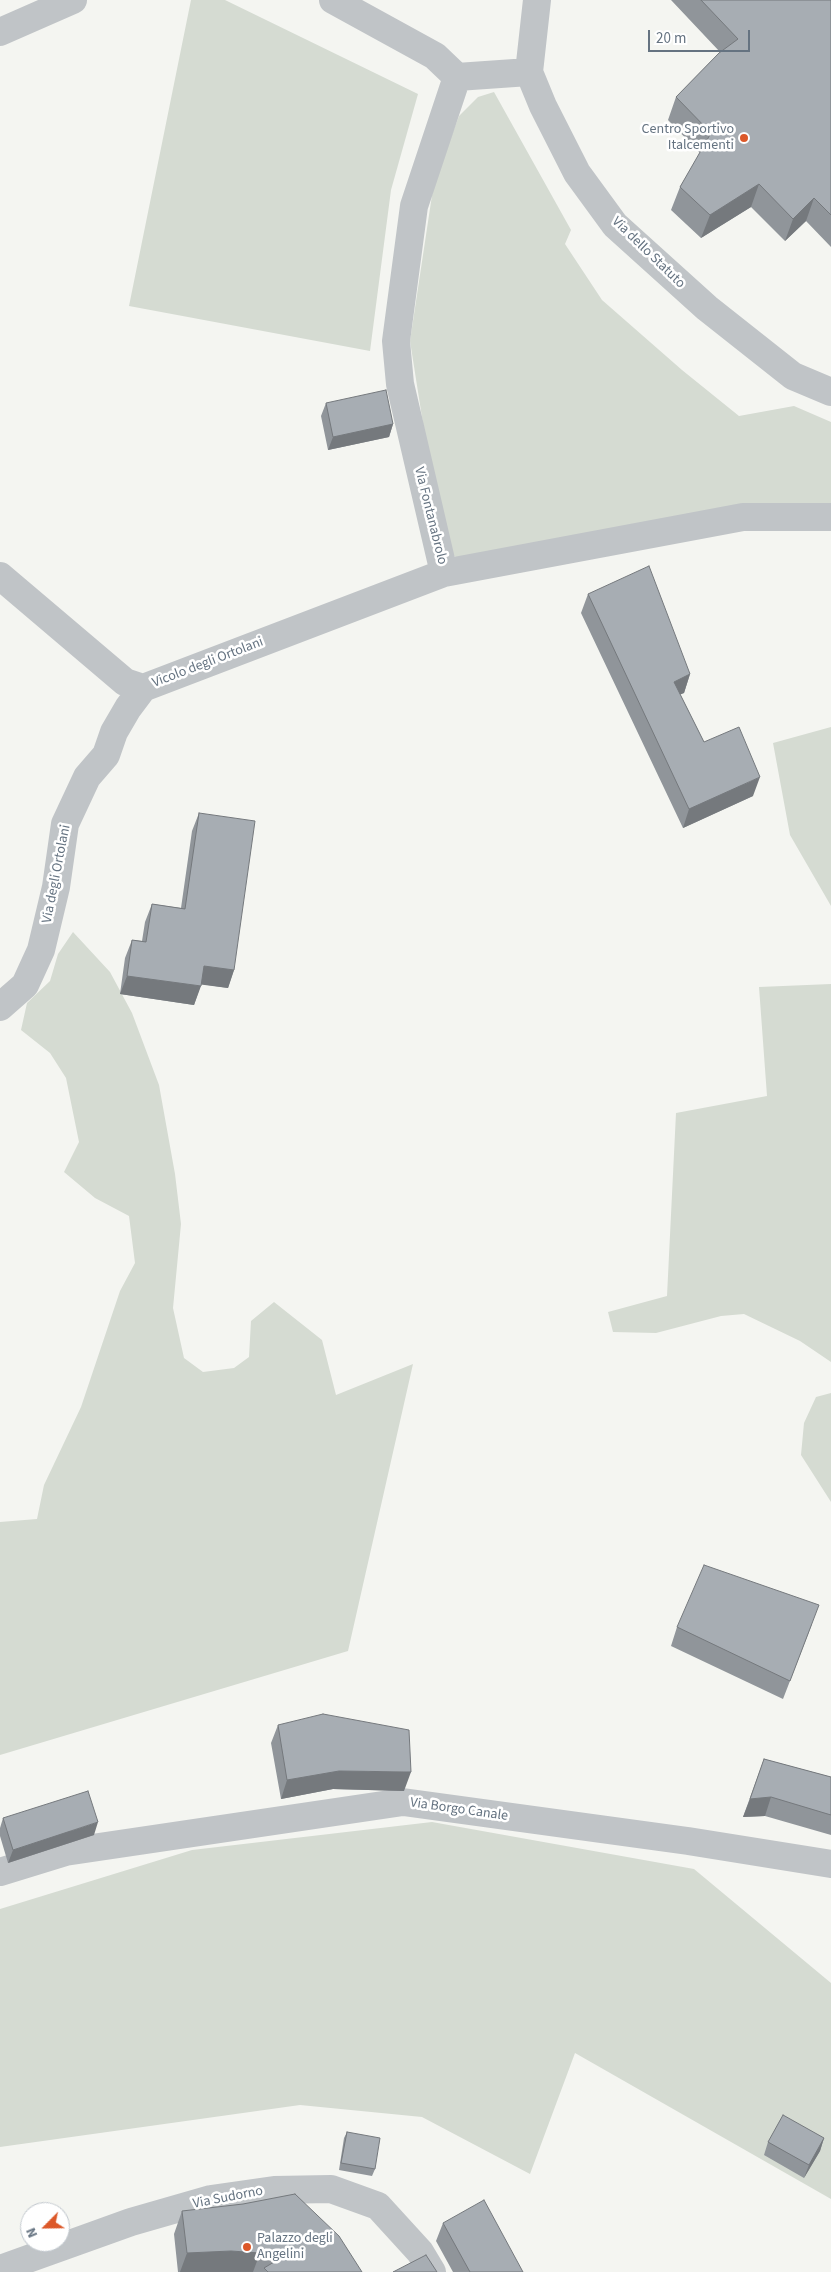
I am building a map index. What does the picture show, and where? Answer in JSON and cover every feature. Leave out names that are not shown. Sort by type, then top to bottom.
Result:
[{"type":"street","points":[[0,32],[73,0]]},
{"type":"street","points":[[333,0],[435,56],[457,77],[530,72]]},
{"type":"street","name":"Via dello Statuto","points":[[537,0],[530,72],[543,106],[577,173],[616,224],[707,308],[794,376],[831,392]]},
{"type":"street","name":"Via Fontanabrolo","points":[[457,77],[414,206],[396,341],[400,384],[444,573],[744,517],[831,517]]},
{"type":"street","name":"Vicolo degli Ortolani","points":[[0,576],[125,682],[143,688],[444,573]]},
{"type":"street","name":"Via degli Ortolani","points":[[0,1007],[25,985],[41,950],[56,887],[65,824],[87,777],[106,756],[114,732],[128,708],[143,688]]},
{"type":"street","name":"Via Borgo Canale","points":[[0,1872],[65,1852],[403,1802],[795,1857],[831,1864]]},
{"type":"street","points":[[795,1857],[831,1870]]},
{"type":"street","name":"Via Sudorno","points":[[0,2268],[132,2222],[211,2199],[274,2190],[331,2189],[378,2206],[420,2252],[432,2272]]},
{"type":"shaded area","points":[[191,0],[225,0],[418,94],[391,190],[370,351],[129,306]]},
{"type":"shaded area","points":[[494,92],[571,230],[565,244],[602,300],[682,370],[739,416],[794,406],[831,422],[831,509],[461,561],[449,552],[427,449],[410,341],[434,182],[459,116],[478,97]]},
{"type":"shaded area","points":[[831,727],[831,906],[790,835],[773,743]]},
{"type":"shaded area","points":[[73,932],[110,972],[132,1013],[159,1085],[175,1174],[181,1224],[173,1308],[184,1358],[203,1372],[234,1368],[249,1357],[251,1321],[274,1302],[322,1340],[336,1395],[413,1364],[348,1651],[0,1755],[0,1522],[37,1519],[44,1485],[81,1407],[120,1291],[135,1263],[129,1216],[95,1198],[64,1172],[79,1142],[66,1078],[50,1053],[21,1030],[27,1003],[50,981],[58,954]]},
{"type":"shaded area","points":[[831,984],[831,1362],[800,1341],[744,1314],[721,1316],[656,1333],[613,1332],[608,1312],[667,1296],[676,1113],[767,1096],[759,987]]},
{"type":"shaded area","points":[[831,1393],[831,1502],[801,1455],[804,1423],[816,1397]]},
{"type":"shaded area","points":[[432,1822],[694,1869],[831,1983],[831,2199],[575,2053],[530,2174],[422,2117],[300,2105],[0,2147],[0,1909],[192,1850]]},
{"type":"building","points":[[701,0],[831,0],[831,215],[814,198],[793,219],[759,184],[710,215],[680,187],[711,133],[676,97],[719,53],[738,39]]},
{"type":"building","points":[[386,390],[393,424],[333,437],[326,403]]},
{"type":"building","points":[[649,566],[690,674],[674,682],[704,742],[739,727],[760,777],[689,809],[588,594]]},
{"type":"building","points":[[199,813],[255,821],[234,970],[204,966],[201,986],[127,976],[132,940],[146,942],[152,904],[185,909]]},
{"type":"building","points":[[704,1565],[819,1605],[790,1681],[677,1627]]},
{"type":"building","points":[[323,1714],[409,1730],[411,1772],[339,1771],[287,1780],[278,1725]]},
{"type":"building","points":[[764,1759],[831,1777],[831,1815],[771,1797],[750,1799]]},
{"type":"building","points":[[88,1791],[98,1822],[13,1850],[3,1818]]},
{"type":"building","points":[[783,2115],[824,2138],[809,2165],[768,2142]]},
{"type":"building","points":[[347,2132],[380,2138],[375,2169],[341,2163]]},
{"type":"building","points":[[295,2194],[339,2236],[362,2272],[268,2272],[264,2268],[274,2262],[260,2253],[231,2251],[187,2253],[182,2211],[243,2204]]},
{"type":"building","points":[[484,2200],[523,2272],[470,2272],[443,2223]]},
{"type":"building","points":[[426,2255],[437,2272],[393,2272]]},
{"type":"place","name":"Centro Sportivo Italcementi","points":[[744,138]]},
{"type":"place","name":"Palazzo degli Angelini","points":[[247,2247]]}]
